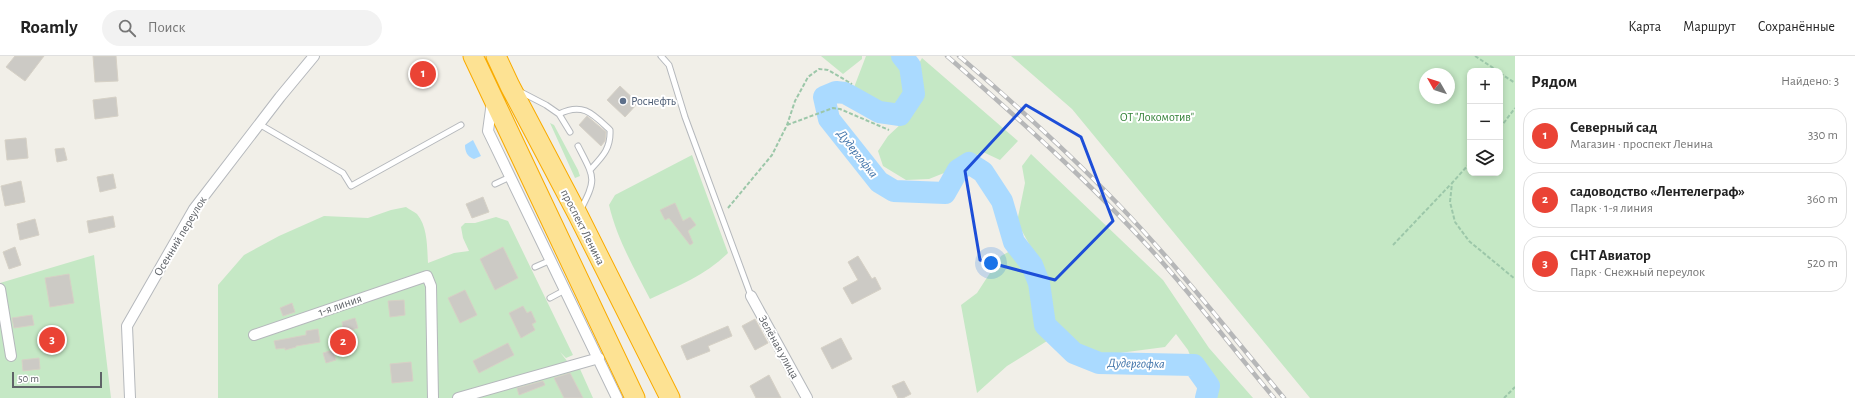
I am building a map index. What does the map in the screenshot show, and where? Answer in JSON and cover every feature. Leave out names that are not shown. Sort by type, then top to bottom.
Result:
[{"type":"highway","points":[[472,56],[634,398]]},
{"type":"highway","name":"проспект Ленина","points":[[496,56],[670,398]]},
{"type":"street","name":"Осенний переулок","points":[[130,398],[126,326],[194,209],[259,124],[314,56]]},
{"type":"street","points":[[492,98],[488,131],[617,398]]},
{"type":"street","name":"1-я линия","points":[[254,335],[427,276],[431,286],[433,398]]},
{"type":"street","points":[[0,289],[11,356]]},
{"type":"street","name":"Зелёная улица","points":[[751,296],[808,398]]},
{"type":"street","points":[[458,398],[599,358]]},
{"type":"lane","points":[[660,56],[669,65],[685,116],[751,296]]},
{"type":"lane","points":[[510,86],[546,105],[559,114],[570,132]]},
{"type":"lane","points":[[559,114],[568,110],[581,109],[592,114],[610,130],[610,141],[603,156],[590,170]]},
{"type":"lane","points":[[259,124],[344,174],[351,186],[461,125]]},
{"type":"lane","points":[[578,146],[590,170],[593,180],[591,190],[578,216]]},
{"type":"lane","points":[[495,184],[510,177]]},
{"type":"lane","points":[[536,267],[551,260]]},
{"type":"lane","points":[[550,298],[565,290]]},
{"type":"path","points":[[1475,56],[1493,68]]},
{"type":"path","points":[[722,215],[749,185],[772,155],[787,125],[795,101],[808,77],[819,69],[828,70],[852,84]]},
{"type":"path","points":[[1503,75],[1515,83]]},
{"type":"path","points":[[787,125],[833,108],[840,109],[889,130]]},
{"type":"path","points":[[1503,124],[1515,108]]},
{"type":"path","points":[[1393,245],[1467,166]]},
{"type":"path","points":[[1452,183],[1450,202],[1455,222],[1469,241],[1515,279]]},
{"type":"path","points":[[1504,398],[1515,387]]},
{"type":"highlighted area","points":[[1026,105],[1081,137],[1113,221],[1055,280],[980,260],[965,171]]},
{"type":"green space","points":[[821,56],[862,56],[862,59],[843,74]]},
{"type":"green space","points":[[866,56],[895,56],[901,64],[904,69],[907,91],[904,100],[899,106],[884,107],[853,90]]},
{"type":"green space","name":"ОТ \"Локомотив\"","points":[[1011,56],[1515,56],[1515,398],[1310,398],[1072,109]]},
{"type":"green space","points":[[922,58],[1018,141],[1000,160],[983,152],[944,173],[929,179],[906,180],[883,166],[878,151],[888,136],[902,123],[916,105],[919,91],[917,67]]},
{"type":"green space","points":[[550,123],[554,125],[580,176],[575,178]]},
{"type":"green space","points":[[1031,154],[1163,280],[1209,348],[1253,398],[1206,398],[1188,350],[1176,334],[1165,347],[1104,355],[1085,351],[1053,319],[1051,297],[1046,278],[1017,222],[1025,183],[1022,166]]},
{"type":"green space","points":[[692,155],[728,253],[701,274],[650,299],[621,242],[609,205],[615,195]]},
{"type":"green space","points":[[406,207],[417,214],[421,219],[425,231],[428,263],[454,253],[469,251],[463,238],[461,227],[465,223],[475,223],[496,217],[508,221],[573,355],[566,358],[560,352],[574,370],[580,369],[593,398],[218,398],[218,285],[244,255],[279,236],[324,216],[368,218],[391,210]]},
{"type":"green space","points":[[1012,250],[1030,269],[1035,288],[1041,327],[1047,341],[1007,366],[977,393],[961,305],[977,293],[1001,256]]},
{"type":"green space","points":[[94,255],[111,398],[0,398],[0,283]]},
{"type":"water","points":[[473,140],[481,156],[474,159],[468,155],[465,147],[465,145]]},
{"type":"building","points":[[15,56],[44,56],[25,81],[6,67]]},
{"type":"building","points":[[93,56],[116,56],[118,81],[95,82]]},
{"type":"building","name":"Роснефть","points":[[620,86],[638,103],[625,117],[607,100]]},
{"type":"building","points":[[116,97],[118,116],[95,119],[93,100]]},
{"type":"building","points":[[587,116],[606,132],[605,141],[601,146],[579,125]]},
{"type":"building","points":[[26,138],[28,158],[7,160],[5,140]]},
{"type":"building","points":[[64,148],[67,160],[57,162],[55,149]]},
{"type":"building","points":[[113,174],[116,188],[100,192],[97,177]]},
{"type":"building","points":[[21,181],[25,202],[5,206],[1,186]]},
{"type":"building","points":[[483,197],[489,212],[472,218],[466,204]]},
{"type":"building","points":[[675,203],[683,221],[690,217],[696,225],[688,231],[693,243],[690,245],[669,218],[665,220],[660,210]]},
{"type":"building","points":[[113,216],[115,227],[89,233],[87,221]]},
{"type":"building","points":[[35,219],[39,235],[20,240],[17,224]]},
{"type":"building","points":[[15,247],[21,265],[9,269],[3,252]]},
{"type":"building","points":[[503,247],[518,278],[495,290],[480,259]]},
{"type":"building","points":[[858,256],[872,279],[875,277],[881,289],[852,304],[843,288],[858,280],[848,262]]},
{"type":"building","points":[[69,274],[74,303],[50,307],[45,278]]},
{"type":"building","points":[[465,290],[477,315],[460,323],[448,298]]},
{"type":"building","points":[[404,300],[405,315],[390,317],[388,301]]},
{"type":"building","points":[[292,303],[295,312],[283,316],[280,308]]},
{"type":"building","points":[[523,306],[527,313],[531,311],[536,322],[532,324],[535,330],[521,338],[509,313]]},
{"type":"building","points":[[32,315],[34,325],[14,328],[12,318]]},
{"type":"building","points":[[355,318],[358,328],[344,332],[342,322]]},
{"type":"building","points":[[755,319],[768,343],[755,350],[742,326]]},
{"type":"building","points":[[728,326],[732,336],[708,346],[710,351],[687,360],[681,346]]},
{"type":"building","points":[[318,329],[320,342],[296,346],[285,350],[285,348],[276,349],[274,341],[306,335],[306,331]]},
{"type":"building","points":[[841,338],[852,359],[832,369],[821,348]]},
{"type":"building","points":[[508,343],[514,355],[479,373],[473,361]]},
{"type":"building","points":[[333,350],[336,360],[326,363],[323,353]]},
{"type":"building","points":[[39,358],[40,369],[23,371],[22,360]]},
{"type":"building","points":[[411,362],[413,381],[392,383],[390,364]]},
{"type":"building","points":[[570,373],[583,398],[564,398],[554,378]]},
{"type":"building","points":[[769,375],[781,398],[756,398],[750,386]]},
{"type":"building","points":[[543,381],[545,385],[519,395],[517,388]]},
{"type":"building","points":[[904,381],[911,394],[903,398],[898,398],[892,386]]},
{"type":"waterway","name":"Дудергофка","points":[[902,56],[910,66],[914,94],[900,115],[879,112],[845,93],[836,92],[824,97],[829,119],[879,182],[894,191],[945,193],[958,170],[969,163],[983,172],[1002,201],[1014,242],[1032,265],[1039,283],[1045,325],[1074,353],[1099,363],[1194,365],[1209,386],[1206,398]]},
{"type":"railway","points":[[947,56],[1054,152],[1131,228],[1185,289],[1274,398]]},
{"type":"railway","points":[[959,56],[1039,127],[1116,202],[1181,274],[1284,398]]},
{"type":"place","name":"Северный сад","points":[[423,74]]},
{"type":"place","name":"Роснефть","points":[[623,101]]},
{"type":"place","name":"СНТ Авиатор","points":[[52,340]]},
{"type":"place","name":"садоводство «Лентелеграф»","points":[[343,342]]}]
